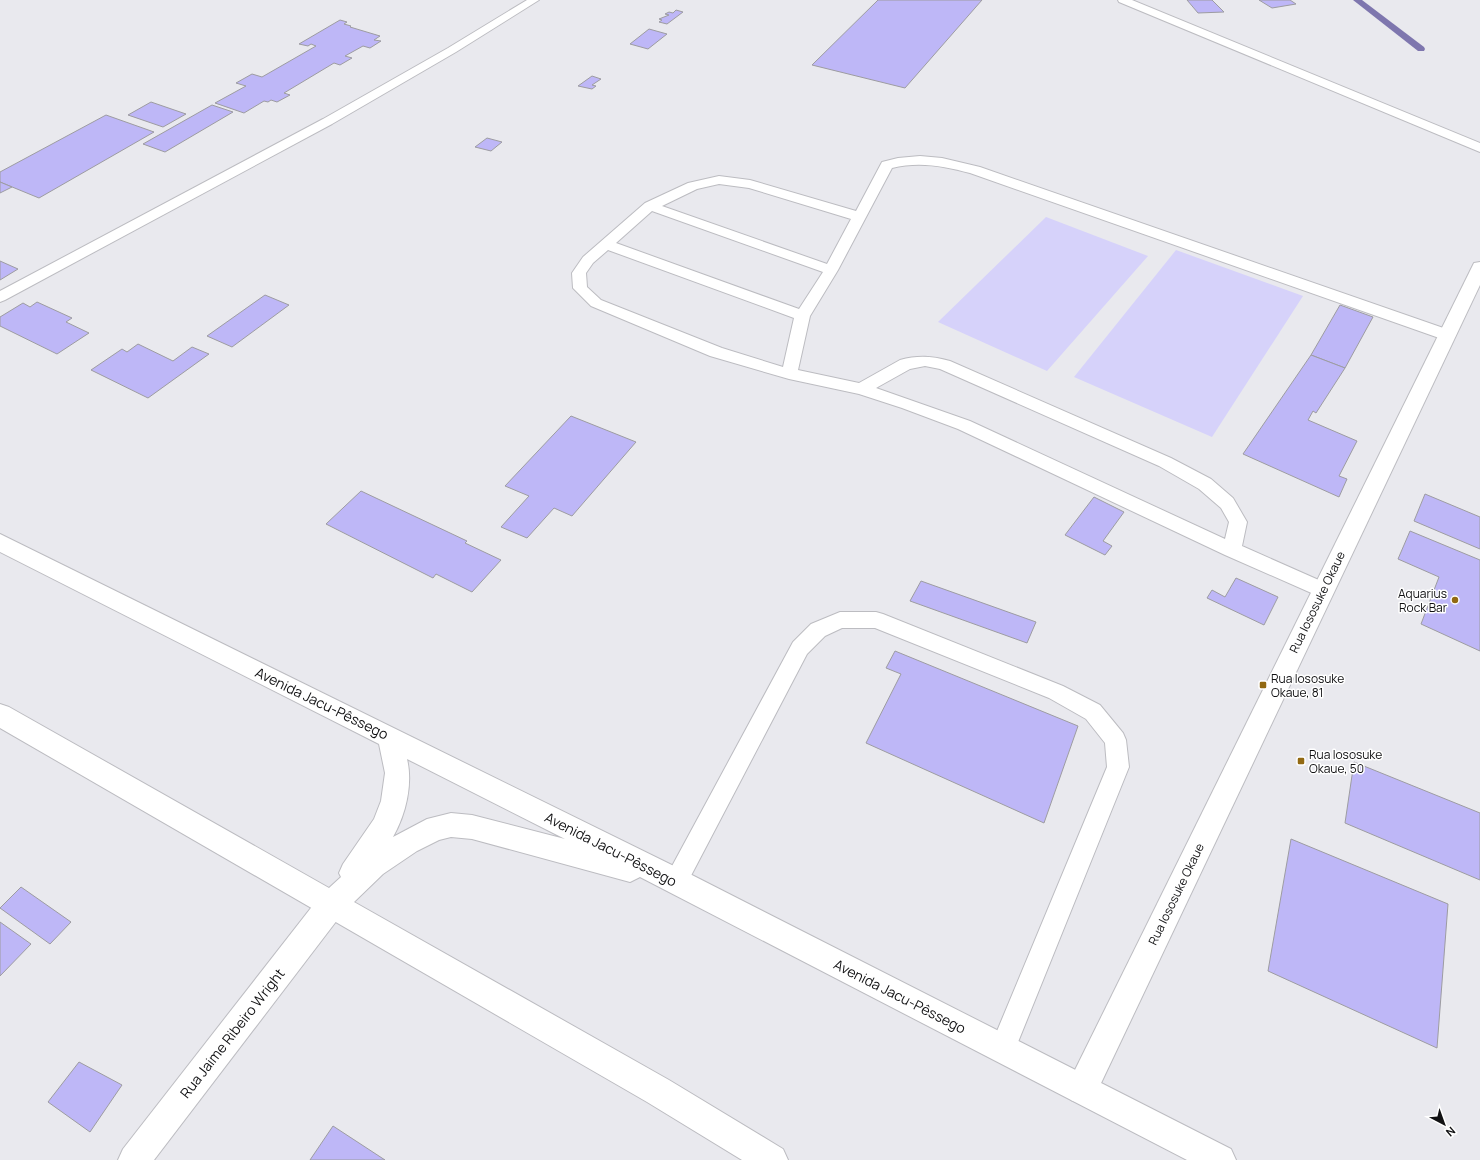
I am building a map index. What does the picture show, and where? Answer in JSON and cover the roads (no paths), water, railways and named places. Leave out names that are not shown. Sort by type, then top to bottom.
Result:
[{"type":"main road","name":"Rua Iososuke Okaue","points":[[1082,1089],[1480,266]]},
{"type":"main road","name":"Avenida Jacu-Pêssego","points":[[0,542],[676,881],[1220,1160]]},
{"type":"main road","points":[[0,715],[658,1091],[772,1160]]},
{"type":"main road","points":[[331,905],[385,826],[394,801],[398,773],[390,737]]},
{"type":"main road","points":[[331,905],[373,865],[388,854],[424,833],[436,828],[451,825],[472,827],[676,881]]},
{"type":"main road","name":"Rua Jaime Ribeiro Wright","points":[[134,1160],[331,905]]},
{"type":"lane","points":[[0,297],[84,251],[247,166],[407,77],[534,0]]},
{"type":"lane","points":[[1123,0],[1480,148]]},
{"type":"lane","points":[[789,374],[802,316],[831,270],[887,165],[902,160],[923,160],[975,170],[1447,335]]},
{"type":"lane","points":[[860,217],[750,184],[719,180],[693,186],[650,206],[588,260],[579,273],[580,288],[596,303],[716,352],[789,374],[861,389],[908,404],[964,425],[1232,550],[1323,590]]},
{"type":"lane","points":[[650,206],[831,270]]},
{"type":"lane","points":[[606,244],[802,316]]},
{"type":"lane","points":[[861,389],[906,364],[925,361],[944,365],[958,371],[1165,462],[1205,484],[1227,503],[1238,522],[1232,550]]},
{"type":"lane","points":[[676,881],[800,648],[818,630],[840,620],[876,620],[1056,692],[1093,712],[1115,740],[1118,767],[1004,1048]]},
{"type":"waterway","points":[[1357,0],[1421,49]]},
{"type":"place","name":"Aquarius Rock Bar","points":[[1455,600]]},
{"type":"place","name":"Rua Iososuke Okaue, 81","points":[[1263,685]]},
{"type":"place","name":"Rua Iososuke Okaue, 50","points":[[1301,761]]}]
